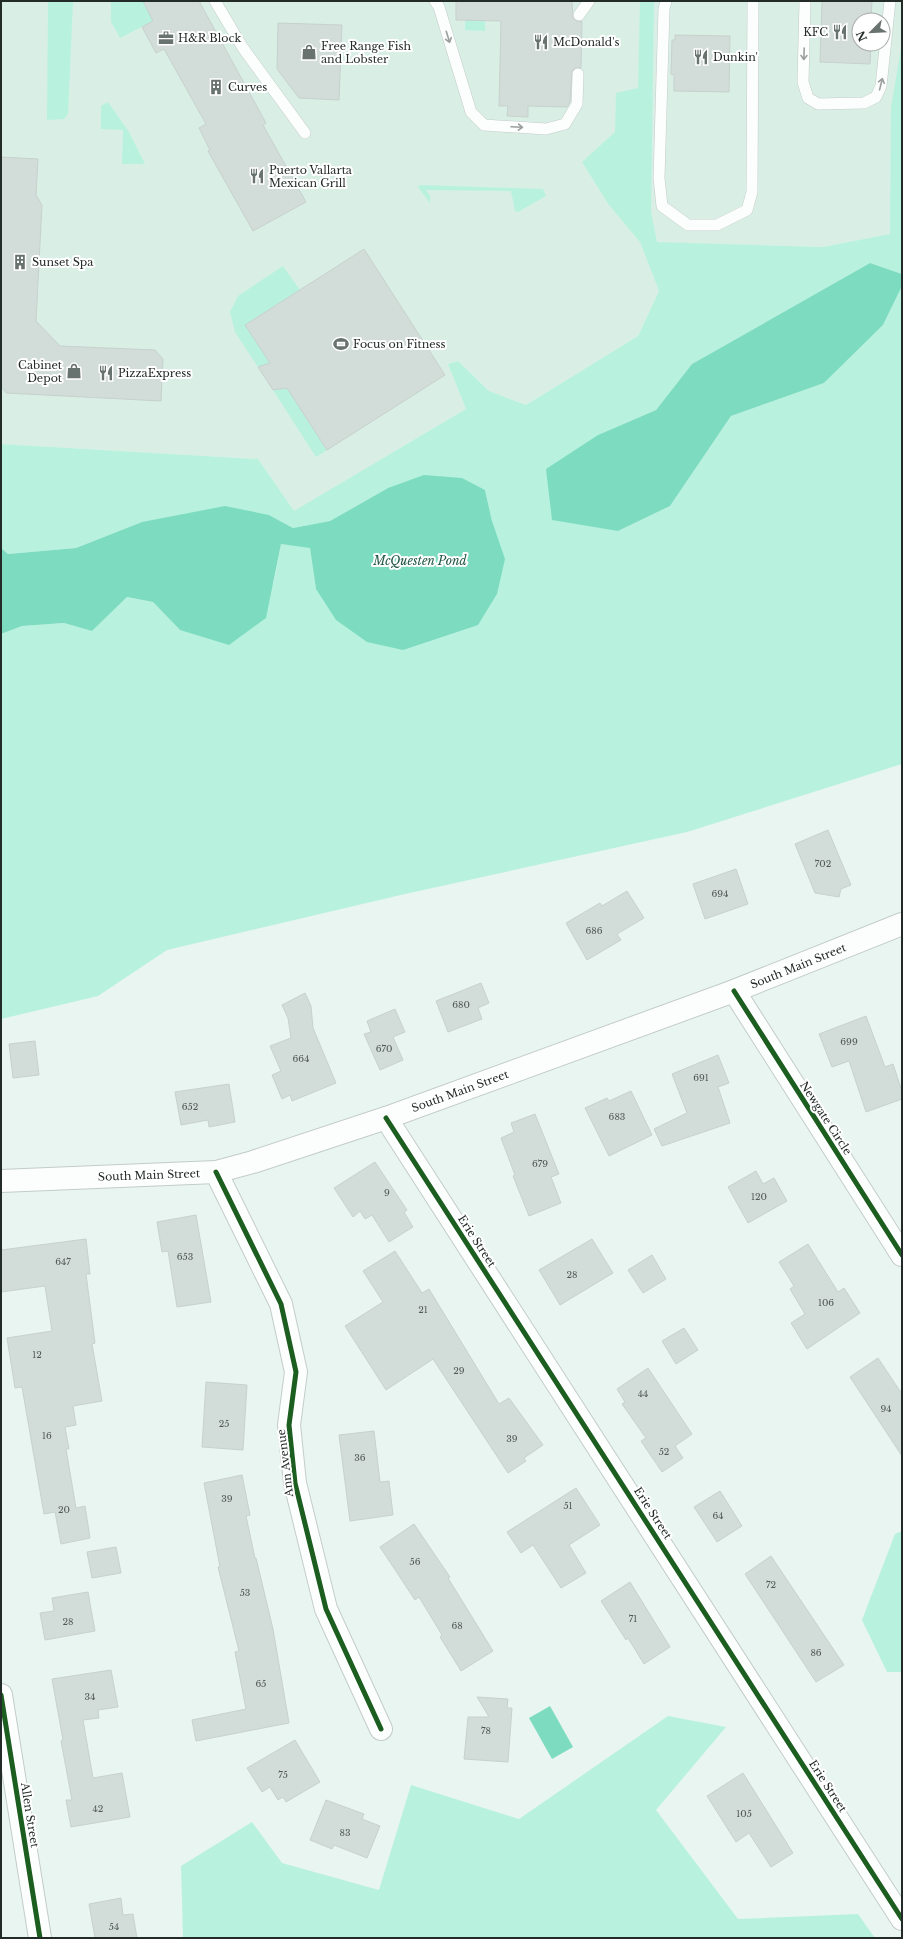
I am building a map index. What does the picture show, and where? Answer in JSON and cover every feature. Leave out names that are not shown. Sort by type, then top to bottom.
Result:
[{"type":"street","name":"South Main Street","points":[[1,1182],[216,1172],[253,1162],[386,1118],[734,991],[902,924]]},
{"type":"street","name":"Newgate Circle","points":[[734,991],[902,1255]]},
{"type":"street","name":"Erie Street","points":[[386,1118],[900,1910]]},
{"type":"street","name":"Ann Avenue","points":[[216,1172],[281,1304],[296,1372],[289,1425],[295,1483],[326,1609],[381,1729]]},
{"type":"street","name":"Allen Street","points":[[1,1695],[40,1938]]},
{"type":"lane","points":[[215,1],[243,48],[305,133]]},
{"type":"lane","points":[[435,1],[439,7],[471,112],[484,126],[546,129],[565,124],[577,104],[578,74]]},
{"type":"lane","points":[[579,15],[589,1]]},
{"type":"lane","points":[[666,1],[664,8],[659,178],[662,206],[688,225],[717,225],[747,210],[752,192],[753,1]]},
{"type":"lane","points":[[805,1],[803,82],[808,98],[818,104],[864,103],[876,97],[881,86],[890,1]]},
{"type":"shaded area","points":[[1,1],[902,1],[902,232],[823,247],[640,242],[659,291],[638,336],[526,405],[489,391],[458,361],[449,364],[466,409],[294,512],[258,459],[1,444]]},
{"type":"shaded area","points":[[48,1],[73,1],[68,114],[64,119],[47,120]]},
{"type":"shaded area","points":[[111,1],[143,1],[153,21],[120,38],[111,22]]},
{"type":"shaded area","points":[[466,1],[477,20],[485,21],[485,31],[465,30]]},
{"type":"shaded area","points":[[640,1],[654,1],[651,212],[657,242],[823,247],[890,234],[891,107],[902,43],[902,274],[870,263],[692,364],[656,410],[598,435],[618,531],[670,506],[731,416],[824,383],[883,325],[902,286],[902,764],[687,832],[405,894],[167,950],[98,996],[1,1019],[1,634],[22,626],[64,623],[92,631],[127,597],[153,602],[180,630],[273,585],[281,544],[310,547],[316,589],[492,521],[485,490],[388,488],[330,521],[293,528],[269,515],[142,522],[76,548],[8,554],[1,548],[1,444],[258,459],[294,511],[466,409],[448,364],[458,361],[489,391],[526,405],[638,336],[659,291],[640,242],[609,205],[582,162],[615,132],[616,93],[638,88]]},
{"type":"shaded area","points":[[108,102],[129,132],[145,164],[122,164],[123,130],[101,129],[101,106]]},
{"type":"shaded area","points":[[420,185],[543,189],[546,196],[518,212],[515,211],[511,191],[426,190],[430,196],[430,203],[418,187]]},
{"type":"shaded area","points":[[283,266],[300,290],[246,325],[270,363],[258,367],[235,332],[230,312],[238,296]]},
{"type":"shaded area","points":[[287,388],[327,450],[316,457],[273,390]]},
{"type":"shaded area","points":[[902,1531],[902,1672],[887,1672],[862,1620],[895,1534]]},
{"type":"shaded area","points":[[668,1716],[726,1727],[656,1810],[738,1919],[858,1914],[875,1938],[183,1938],[181,1866],[252,1822],[282,1863],[379,1890],[411,1785],[519,1819]]},
{"type":"water","points":[[870,263],[902,274],[902,286],[883,325],[824,383],[731,416],[670,506],[618,531],[552,520],[546,469],[598,435],[656,410],[692,364]]},
{"type":"water","name":"McQuesten Pond","points":[[424,475],[462,478],[485,490],[492,521],[505,559],[497,594],[478,625],[403,650],[367,642],[336,620],[316,589],[310,548],[281,544],[266,618],[229,645],[180,630],[153,602],[127,597],[92,631],[64,623],[22,626],[1,634],[1,548],[8,554],[76,548],[142,522],[225,506],[269,515],[293,528],[330,521],[388,488]]},
{"type":"water","points":[[550,1706],[573,1747],[552,1759],[529,1718]]},
{"type":"building","points":[[143,1],[199,1],[266,123],[263,125],[306,202],[253,231],[208,151],[210,150],[199,128],[206,124],[164,49],[156,53],[142,27],[153,21]]},
{"type":"building","name":"McDonald's","points":[[456,1],[572,1],[573,18],[578,22],[582,21],[581,68],[575,68],[572,71],[570,102],[567,107],[528,106],[528,117],[507,116],[508,106],[499,106],[501,21],[456,20]]},
{"type":"building","name":"KFC","points":[[822,1],[872,1],[871,12],[851,12],[851,52],[871,52],[870,64],[820,62]]},
{"type":"building","name":"Free Range Fish and Lobster","points":[[278,23],[342,25],[339,100],[299,98],[277,69]]},
{"type":"building","name":"Dunkin'","points":[[675,35],[730,36],[729,92],[674,91],[674,75],[671,74],[672,40],[675,40]]},
{"type":"building","points":[[1,157],[38,159],[36,195],[42,205],[36,321],[60,346],[155,350],[163,359],[161,401],[6,393],[1,386]]},
{"type":"building","name":"Focus on Fitness","points":[[364,249],[445,375],[327,450],[287,388],[273,390],[258,367],[270,363],[245,325]]},
{"type":"building","points":[[828,830],[851,885],[841,889],[839,897],[815,893],[795,844]]},
{"type":"building","points":[[736,869],[748,904],[705,919],[693,884]]},
{"type":"building","points":[[627,891],[644,918],[617,934],[621,940],[587,960],[566,923],[600,903],[602,906]]},
{"type":"building","points":[[481,983],[489,1003],[478,1008],[482,1019],[448,1032],[436,1001]]},
{"type":"building","points":[[305,993],[311,1006],[313,1028],[336,1083],[292,1101],[290,1095],[282,1099],[272,1075],[281,1071],[270,1046],[291,1038],[288,1018],[282,1005]]},
{"type":"building","points":[[395,1009],[405,1032],[393,1037],[403,1060],[380,1070],[364,1034],[371,1032],[367,1021]]},
{"type":"building","points":[[866,1016],[885,1067],[893,1064],[902,1091],[902,1099],[866,1112],[849,1061],[832,1067],[819,1034]]},
{"type":"building","points":[[35,1041],[39,1075],[13,1078],[9,1044]]},
{"type":"building","points":[[718,1055],[729,1083],[718,1087],[730,1123],[662,1146],[654,1129],[687,1113],[672,1074]]},
{"type":"building","points":[[229,1084],[235,1122],[209,1127],[208,1120],[181,1125],[175,1092]]},
{"type":"building","points":[[631,1091],[652,1135],[609,1156],[585,1108],[607,1098],[609,1101]]},
{"type":"building","points":[[535,1114],[559,1174],[551,1177],[561,1203],[529,1216],[513,1176],[515,1175],[501,1138],[514,1132],[511,1123]]},
{"type":"building","points":[[375,1162],[407,1210],[404,1212],[413,1227],[389,1242],[372,1215],[365,1219],[360,1211],[353,1217],[334,1188]]},
{"type":"building","points":[[756,1171],[763,1184],[774,1178],[787,1201],[748,1223],[728,1187]]},
{"type":"building","points":[[196,1215],[211,1302],[177,1307],[168,1251],[162,1252],[157,1222]]},
{"type":"building","points":[[86,1239],[90,1274],[86,1274],[95,1343],[92,1344],[102,1401],[73,1406],[76,1425],[65,1427],[69,1449],[66,1449],[76,1508],[85,1506],[90,1538],[61,1544],[55,1512],[44,1514],[22,1387],[15,1388],[7,1338],[52,1331],[45,1286],[1,1292],[1,1250]]},
{"type":"building","points":[[592,1239],[613,1273],[560,1305],[539,1270]]},
{"type":"building","points":[[808,1244],[838,1292],[844,1288],[860,1313],[807,1349],[791,1323],[805,1314],[790,1289],[794,1286],[779,1262]]},
{"type":"building","points":[[395,1251],[422,1293],[429,1289],[499,1404],[509,1398],[543,1445],[524,1458],[526,1461],[508,1473],[433,1359],[386,1390],[345,1326],[383,1302],[363,1271]]},
{"type":"building","points":[[652,1255],[666,1279],[643,1293],[628,1270]]},
{"type":"building","points":[[684,1328],[698,1350],[676,1364],[662,1341]]},
{"type":"building","points":[[878,1358],[902,1394],[902,1456],[850,1377]]},
{"type":"building","points":[[648,1368],[692,1434],[675,1446],[683,1458],[662,1472],[641,1441],[646,1438],[622,1404],[625,1402],[617,1389]]},
{"type":"building","points":[[206,1382],[247,1385],[243,1450],[202,1447]]},
{"type":"building","points":[[374,1431],[380,1482],[389,1481],[393,1515],[350,1521],[339,1435]]},
{"type":"building","points":[[242,1475],[250,1515],[246,1516],[273,1629],[289,1723],[196,1741],[192,1720],[246,1709],[235,1652],[239,1651],[218,1567],[220,1567],[204,1483]]},
{"type":"building","points":[[576,1488],[600,1525],[569,1545],[586,1573],[561,1588],[533,1545],[521,1553],[507,1532]]},
{"type":"building","points":[[720,1491],[742,1526],[717,1542],[694,1507]]},
{"type":"building","points":[[414,1524],[450,1577],[448,1578],[493,1651],[461,1671],[440,1637],[442,1635],[419,1597],[415,1600],[380,1547]]},
{"type":"building","points":[[116,1547],[121,1573],[92,1578],[87,1552]]},
{"type":"building","points":[[771,1556],[844,1665],[816,1682],[745,1574]]},
{"type":"building","points":[[630,1582],[670,1647],[644,1664],[628,1638],[626,1640],[601,1601]]},
{"type":"building","points":[[88,1592],[95,1631],[45,1640],[40,1613],[54,1611],[52,1598]]},
{"type":"building","points":[[111,1670],[118,1707],[98,1710],[99,1718],[83,1720],[93,1778],[122,1773],[130,1817],[71,1827],[66,1800],[72,1800],[61,1741],[63,1740],[52,1679]]},
{"type":"building","points":[[477,1697],[508,1699],[507,1708],[512,1708],[508,1762],[464,1759],[468,1717],[489,1717]]},
{"type":"building","points":[[295,1740],[320,1782],[286,1802],[283,1797],[278,1800],[270,1787],[262,1792],[247,1768]]},
{"type":"building","points":[[743,1773],[793,1853],[771,1867],[749,1833],[736,1842],[707,1796]]},
{"type":"building","points":[[326,1800],[364,1814],[362,1819],[380,1826],[367,1858],[334,1845],[332,1849],[310,1840]]},
{"type":"building","points":[[121,1898],[123,1915],[133,1914],[137,1938],[95,1938],[89,1904]]},
{"type":"cycle path","points":[[734,991],[902,1255]]},
{"type":"cycle path","points":[[386,1118],[902,1919]]},
{"type":"cycle path","points":[[216,1172],[281,1304],[296,1372],[289,1425],[295,1483],[326,1609],[381,1729]]},
{"type":"cycle path","points":[[1,1695],[40,1938]]},
{"type":"place","name":"KFC","points":[[840,32]]},
{"type":"place","name":"H&R Block","points":[[166,38]]},
{"type":"place","name":"McDonald's","points":[[541,42]]},
{"type":"place","name":"Free Range Fish and Lobster","points":[[309,52]]},
{"type":"place","name":"Dunkin'","points":[[701,57]]},
{"type":"place","name":"Curves","points":[[216,87]]},
{"type":"place","name":"Puerto Vallarta Mexican Grill","points":[[257,176]]},
{"type":"place","name":"Sunset Spa","points":[[20,262]]},
{"type":"place","name":"Focus on Fitness","points":[[341,344]]},
{"type":"place","name":"Cabinet Depot","points":[[74,371]]},
{"type":"place","name":"PizzaExpress","points":[[106,373]]}]
